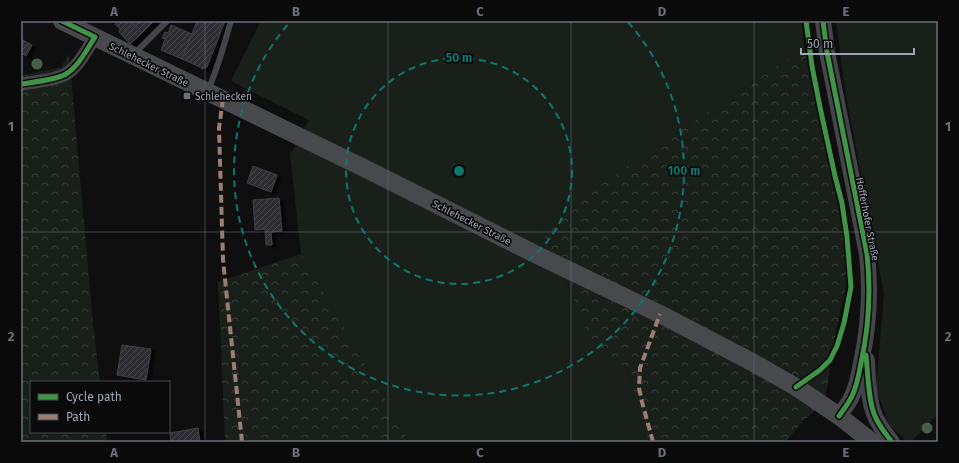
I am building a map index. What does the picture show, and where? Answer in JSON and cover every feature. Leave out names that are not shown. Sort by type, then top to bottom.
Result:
[{"type":"main road","name":"Schlehecker Straße","points":[[62,21],[660,314],[752,362],[796,387],[839,416],[872,442]]},
{"type":"street","name":"Hofferhofer Straße","points":[[823,21],[827,52],[867,254],[868,268],[869,311],[865,345],[859,376],[852,396],[839,416]]},
{"type":"street","points":[[21,84],[54,78],[66,74],[81,60],[95,37]]},
{"type":"street","points":[[865,345],[870,398],[874,416],[892,442]]},
{"type":"lane","points":[[132,55],[167,21]]},
{"type":"lane","points":[[207,92],[213,79],[231,21]]},
{"type":"green space","points":[[261,21],[802,21],[804,48],[630,164],[541,228],[590,338],[627,369],[649,442],[410,442],[301,254],[290,154],[309,120],[231,81]]},
{"type":"green space","points":[[836,21],[938,21],[938,414],[911,442],[907,442],[889,424],[876,389],[884,294],[846,96]]},
{"type":"green space","points":[[804,48],[840,211],[847,260],[846,286],[834,341],[825,402],[804,420],[785,442],[649,442],[627,369],[590,338],[541,228],[630,164]]},
{"type":"green space","points":[[69,54],[93,324],[100,381],[30,381],[30,433],[106,433],[107,442],[21,442],[21,76],[61,67]]},
{"type":"green space","points":[[301,254],[410,442],[225,442],[218,282]]},
{"type":"building","points":[[117,21],[130,21],[142,33],[130,44],[119,32],[120,29],[115,24]]},
{"type":"building","points":[[130,21],[154,21],[142,33]]},
{"type":"building","points":[[197,21],[225,21],[207,67],[202,69],[182,59]]},
{"type":"building","points":[[171,25],[192,34],[182,59],[161,50],[165,39],[162,38],[165,32],[168,33]]},
{"type":"building","points":[[21,39],[32,45],[26,56],[21,53]]},
{"type":"building","points":[[253,166],[277,175],[271,192],[247,183]]},
{"type":"building","points":[[279,198],[282,231],[271,232],[272,245],[266,245],[265,229],[255,230],[253,200]]},
{"type":"building","points":[[122,345],[151,349],[146,380],[117,375]]},
{"type":"building","points":[[198,428],[200,442],[171,442],[170,433]]},
{"type":"marked path","points":[[223,99],[219,128],[223,260],[242,442]]},
{"type":"marked path","points":[[653,442],[639,388],[640,368],[660,314]]},
{"type":"cycle path","points":[[21,84],[62,76],[71,71],[86,52],[95,37],[62,21]]},
{"type":"cycle path","points":[[796,387],[820,370],[830,360],[837,346],[844,323],[851,287],[847,237],[842,203],[820,107],[812,66],[806,21]]},
{"type":"cycle path","points":[[823,21],[827,52],[867,254],[869,282],[867,322],[859,376],[851,399],[839,416]]},
{"type":"cycle path","points":[[866,355],[873,410],[878,423],[892,442]]},
{"type":"place","name":"Schlehecken","points":[[187,96]]}]
